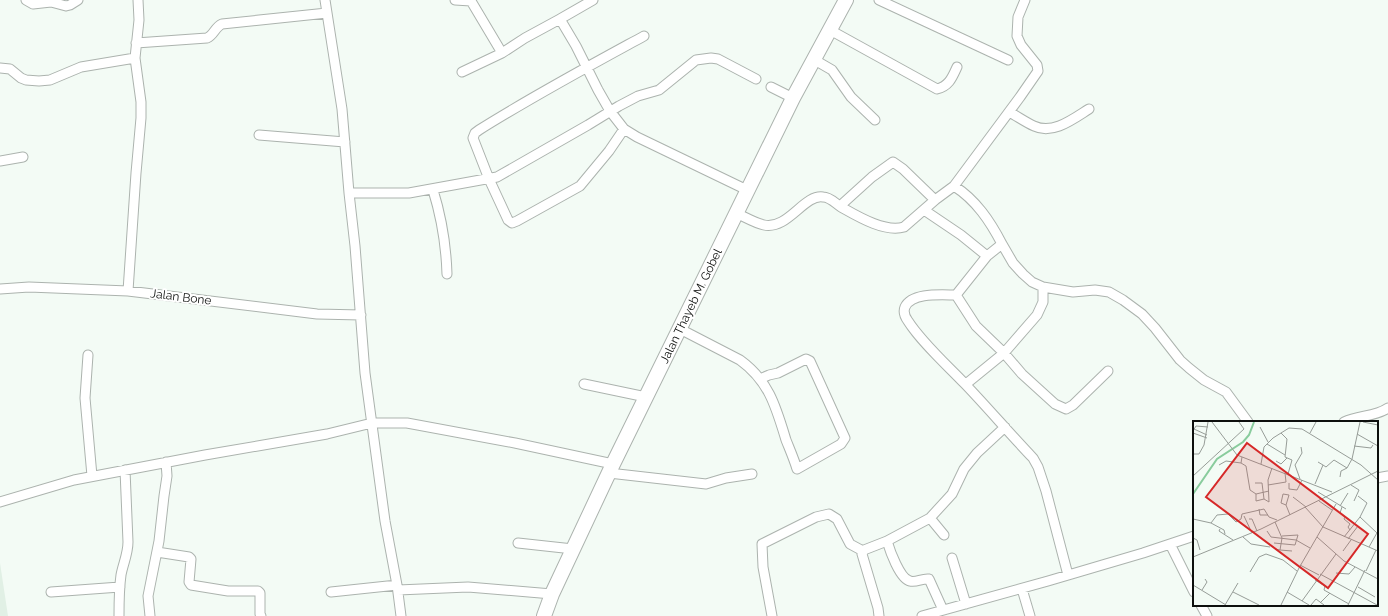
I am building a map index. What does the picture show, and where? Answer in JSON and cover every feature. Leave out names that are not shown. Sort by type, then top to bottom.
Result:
[{"type":"main road","name":"Jalan Thayeb M. Gobel","points":[[544,616],[552,594],[611,469],[792,98],[846,0]]},
{"type":"street","points":[[26,0],[33,4],[53,3],[70,6],[78,0]]},
{"type":"street","points":[[128,291],[141,118],[141,102],[136,58],[136,42],[139,20],[138,0]]},
{"type":"street","points":[[325,0],[342,109],[365,373],[385,521],[398,588],[401,616]]},
{"type":"street","points":[[455,0],[470,1],[502,53]]},
{"type":"street","points":[[462,72],[502,53],[593,0]]},
{"type":"street","points":[[879,0],[1008,60]]},
{"type":"street","points":[[736,213],[765,226],[772,225],[792,216],[809,200],[816,196],[824,196],[840,206],[886,228],[904,227],[935,200],[954,186],[1026,89],[1038,69],[1021,45],[1018,36],[1018,17],[1025,0]]},
{"type":"street","points":[[136,42],[207,38],[211,36],[218,26],[222,24],[327,13]]},
{"type":"street","points":[[560,19],[610,111],[624,129],[637,137],[748,190]]},
{"type":"street","points":[[830,30],[936,89],[941,88],[950,82],[957,67]]},
{"type":"street","points":[[624,129],[609,151],[580,186],[514,222],[510,222],[508,220],[489,179],[473,138],[475,133],[526,101],[644,36]]},
{"type":"street","points":[[0,68],[10,69],[26,80],[39,81],[50,80],[81,67],[136,58]]},
{"type":"street","points":[[349,193],[409,193],[496,178],[610,111],[638,96],[659,90],[696,60],[705,58],[718,59],[756,79]]},
{"type":"street","points":[[813,59],[832,70],[858,105],[875,120]]},
{"type":"street","points":[[771,87],[792,98]]},
{"type":"street","points":[[1009,112],[1034,126],[1041,128],[1053,128],[1065,124],[1089,109]]},
{"type":"street","points":[[259,135],[345,142]]},
{"type":"street","points":[[0,161],[23,157]]},
{"type":"street","points":[[840,206],[872,177],[893,162],[903,169],[935,200]]},
{"type":"street","points":[[954,186],[972,200],[984,213],[1014,263],[1032,282],[1042,287],[1073,292],[1095,290],[1109,292],[1123,300],[1142,314],[1180,360],[1204,380],[1226,392],[1247,421]]},
{"type":"street","points":[[433,190],[444,234],[447,274]]},
{"type":"street","points":[[924,210],[961,235],[987,256]]},
{"type":"street","points":[[956,295],[987,256],[1002,244]]},
{"type":"street","name":"Jalan Bone","points":[[0,289],[29,287],[128,291],[317,314],[361,315]]},
{"type":"street","points":[[966,384],[1004,353],[1036,315],[1043,302],[1042,287]]},
{"type":"street","points":[[956,295],[940,294],[910,300],[904,308],[904,315],[908,322],[929,346],[966,384],[1033,458],[1038,467],[1056,525],[1068,575]]},
{"type":"street","points":[[956,295],[976,326],[1004,353],[1022,374],[1055,404],[1066,409],[1073,406],[1108,371]]},
{"type":"street","points":[[680,329],[740,360],[749,366],[760,378],[769,392],[780,419],[797,469],[841,444],[845,438],[810,361],[806,359],[778,373],[760,378]]},
{"type":"street","points":[[88,355],[85,398],[92,476]]},
{"type":"street","points":[[584,384],[646,397]]},
{"type":"street","points":[[1348,421],[1372,416],[1388,408]]},
{"type":"street","points":[[0,502],[92,476],[327,434],[372,423],[407,423],[515,443],[611,469],[706,484],[726,478],[752,474]]},
{"type":"street","points":[[863,551],[930,518],[952,494],[964,469],[977,453],[1005,427]]},
{"type":"street","points":[[150,616],[148,596],[157,552],[168,476],[166,462]]},
{"type":"street","points":[[119,616],[120,587],[128,547],[125,470]]},
{"type":"street","points":[[1378,478],[1388,476]]},
{"type":"street","points":[[772,616],[763,567],[762,544],[816,518],[829,514],[836,519],[850,544],[863,551]]},
{"type":"street","points":[[930,518],[944,535]]},
{"type":"street","points":[[922,616],[1022,589],[1193,536]]},
{"type":"street","points":[[886,541],[894,560],[908,581],[912,582],[926,578],[929,579],[943,610]]},
{"type":"street","points":[[518,543],[573,549]]},
{"type":"street","points":[[1170,544],[1193,590]]},
{"type":"street","points":[[863,551],[862,554],[879,616]]},
{"type":"street","points":[[157,552],[189,557],[189,582],[191,585],[228,591],[258,591],[260,593],[261,616]]},
{"type":"street","points":[[952,558],[966,604]]},
{"type":"street","points":[[331,592],[379,586],[398,588],[468,587],[510,589],[552,594]]},
{"type":"street","points":[[51,592],[120,587]]},
{"type":"street","points":[[1022,589],[1030,616]]},
{"type":"street","points":[[1202,606],[1207,616]]},
{"type":"shaded area","points":[[0,563],[8,616],[0,616]]}]
